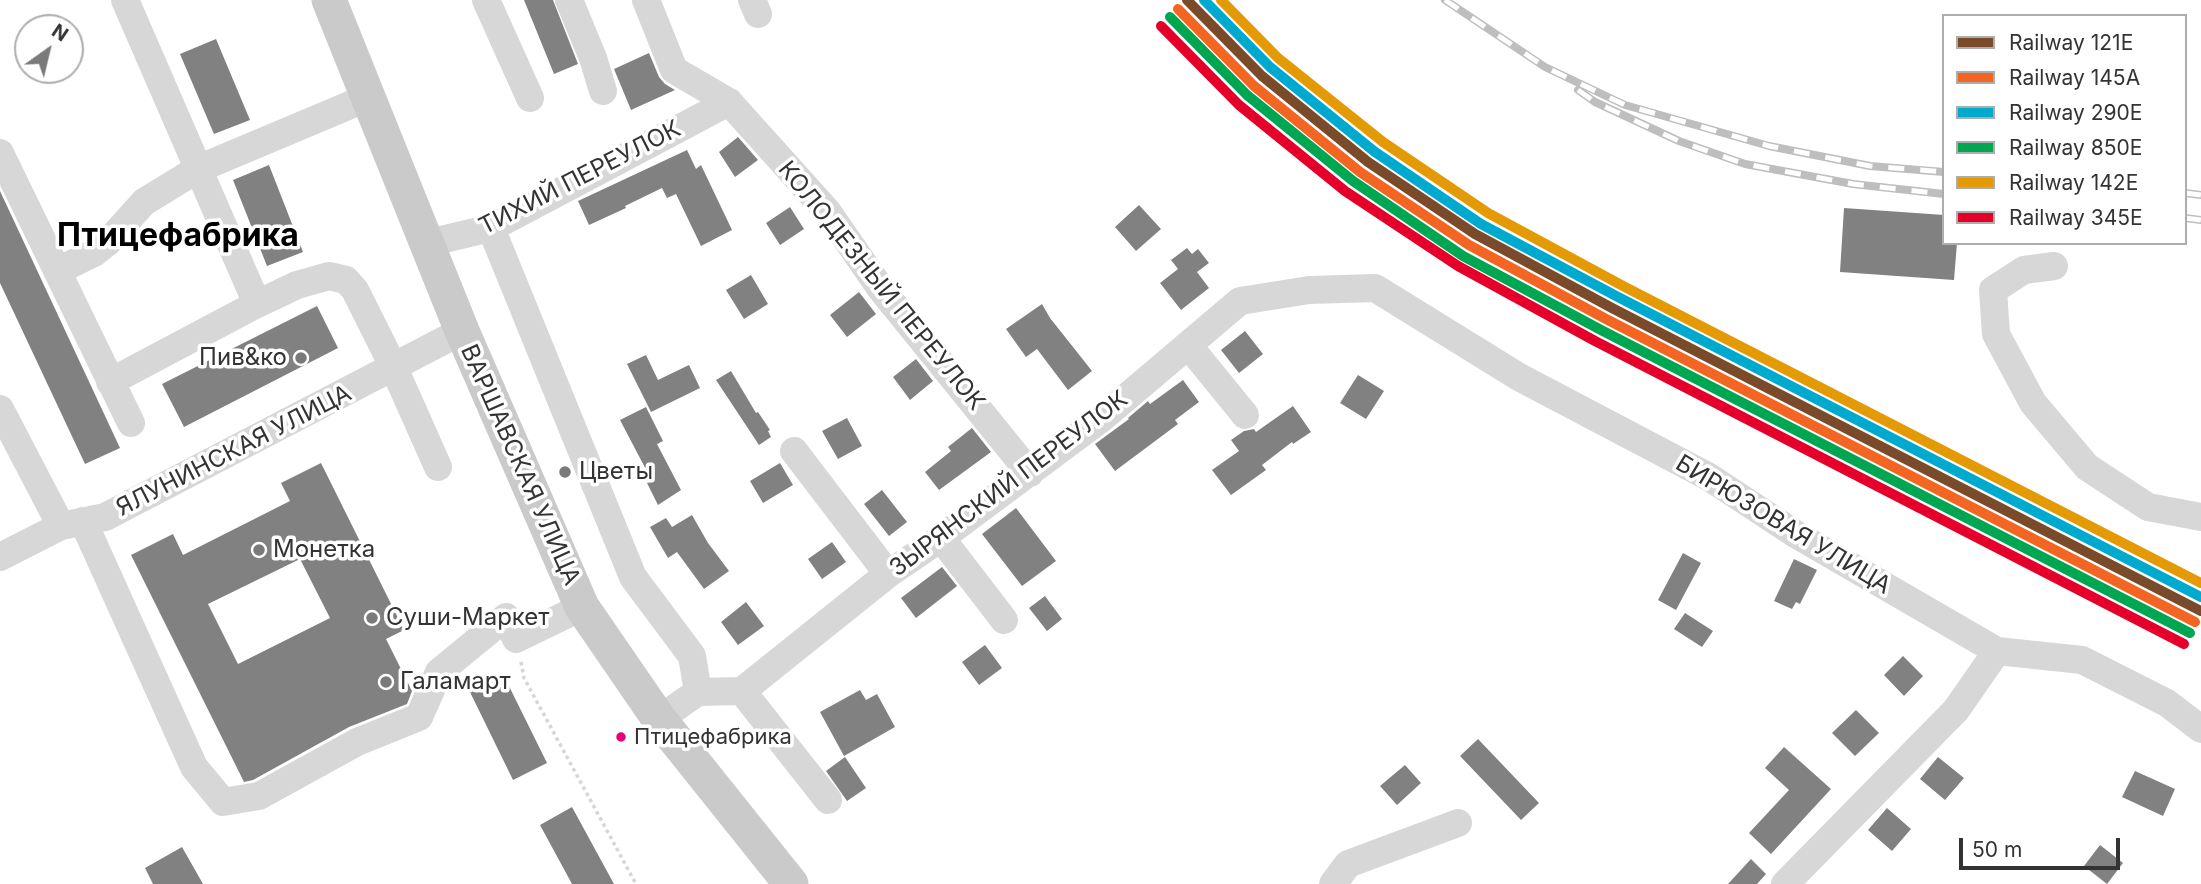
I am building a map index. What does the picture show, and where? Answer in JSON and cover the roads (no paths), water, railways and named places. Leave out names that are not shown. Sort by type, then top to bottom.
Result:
[{"type":"main road","name":"ВАРШАВСКАЯ УЛИЦА","points":[[329,0],[462,331],[582,607],[659,719],[782,881]]},
{"type":"street","points":[[125,0],[257,304]]},
{"type":"street","points":[[486,0],[530,98]]},
{"type":"street","points":[[569,0],[593,58],[603,91]]},
{"type":"street","name":"КОЛОДЕЗНЫЙ ПЕРЕУЛОК","points":[[646,0],[674,70],[729,102],[827,211],[881,289],[1030,473]]},
{"type":"street","points":[[57,271],[94,253],[109,241],[144,202],[198,169],[369,97]]},
{"type":"street","name":"ТИХИЙ ПЕРЕУЛОК","points":[[428,243],[491,228],[729,102]]},
{"type":"street","points":[[0,152],[131,423]]},
{"type":"street","points":[[491,228],[633,578],[692,656],[698,692]]},
{"type":"street","points":[[2054,266],[2024,270],[1993,290],[1996,334],[2033,403],[2087,467],[2148,507],[2201,517]]},
{"type":"street","points":[[110,382],[297,285],[329,276],[346,280],[355,290],[394,368],[438,467]]},
{"type":"street","name":"ЗЫРЯНСКИЙ ПЕРЕУЛОК","points":[[742,691],[888,574],[941,538],[1102,418],[1240,301],[1309,290],[1375,288]]},
{"type":"street","name":"БИРЮЗОВАЯ УЛИЦА","points":[[1375,288],[1519,377],[1709,477],[1797,535],[1997,651],[2082,660],[2167,702],[2201,729]]},
{"type":"street","name":"ЯЛУНИНСКАЯ УЛИЦА","points":[[0,557],[72,524],[105,517],[462,331]]},
{"type":"street","points":[[1188,345],[1245,415]]},
{"type":"street","points":[[0,409],[72,524],[194,767],[223,802],[258,796],[357,742],[419,717],[439,672],[506,617],[516,639],[582,607]]},
{"type":"street","points":[[794,451],[888,574]]},
{"type":"street","points":[[941,538],[1003,620]]},
{"type":"street","points":[[1784,884],[1956,710],[1997,651]]},
{"type":"street","points":[[659,719],[698,692],[742,691],[828,800]]},
{"type":"street","points":[[1333,884],[1348,864],[1458,823]]},
{"type":"railway","points":[[1445,0],[1545,67],[1625,105],[1769,146],[1870,166],[1942,172]]},
{"type":"railway","points":[[1578,90],[1595,102],[1679,141],[1745,164],[1853,184],[1942,194]]},
{"type":"railway","points":[[2187,193],[2201,195]]},
{"type":"railway","points":[[2187,218],[2201,220]]},
{"type":"rail line","name":"121Е","points":[[1187,0],[1262,76],[1368,162],[1475,234],[1612,308],[2201,611]]},
{"type":"rail line","name":"290Е","points":[[1204,0],[1270,67],[1375,152],[1481,224],[2201,597]]},
{"type":"rail line","name":"142Е","points":[[1221,0],[1278,58],[1383,142],[1488,213],[1623,286],[2201,583]]},
{"type":"rail line","name":"145А","points":[[1178,9],[1254,86],[1360,172],[1469,245],[1606,319],[2195,622]]},
{"type":"rail line","name":"850Е","points":[[1170,17],[1247,95],[1353,181],[1463,256],[1601,330],[2190,633]]},
{"type":"rail line","name":"345Е","points":[[1161,26],[1239,105],[1345,191],[1458,266],[1595,341],[2184,644]]},
{"type":"place","name":"Пив&ко","points":[[301,358]]},
{"type":"place","name":"Цветы","points":[[565,472]]},
{"type":"place","name":"Монетка","points":[[259,550]]},
{"type":"place","name":"Суши-Маркет","points":[[372,618]]},
{"type":"place","name":"Галамарт","points":[[386,682]]},
{"type":"place","name":"Птицефабрика","points":[[621,737]]},
{"type":"district","name":"Птицефабрика","points":[[178,236]]}]
